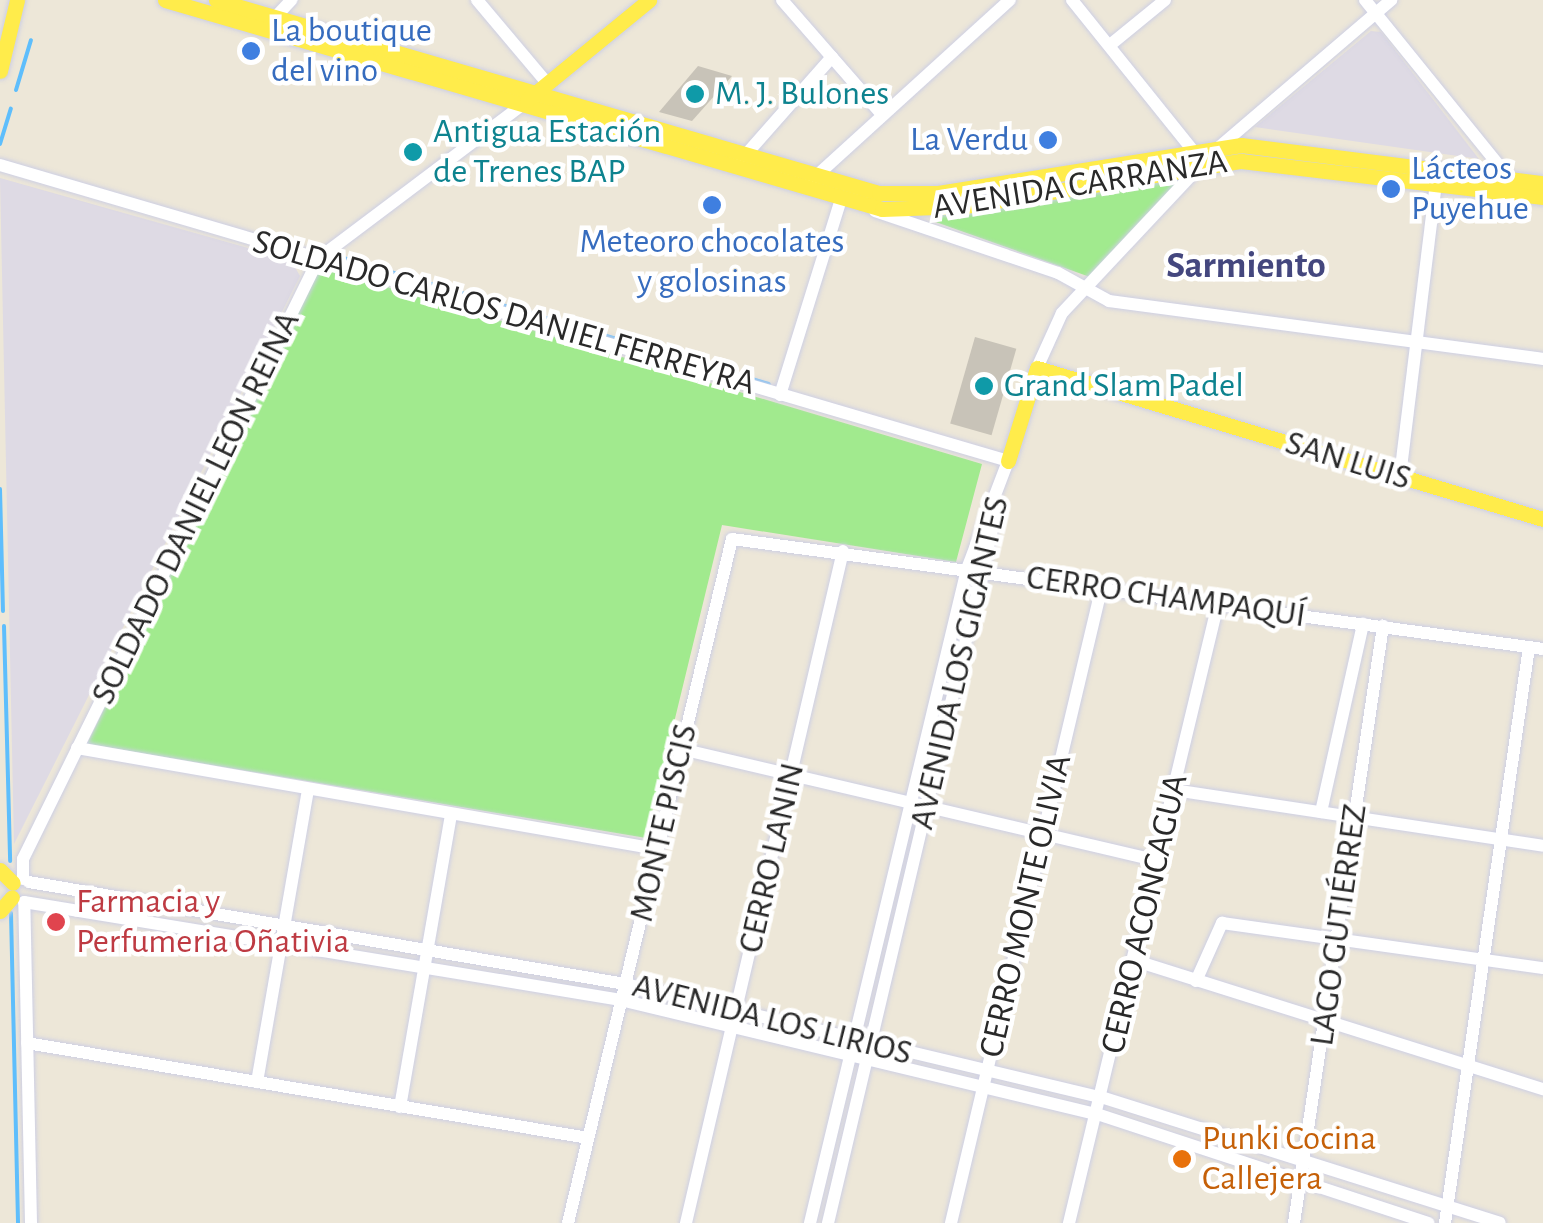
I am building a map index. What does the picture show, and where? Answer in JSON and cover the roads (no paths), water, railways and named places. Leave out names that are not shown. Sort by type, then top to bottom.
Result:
[{"type":"main road","points":[[0,71],[17,0]]},
{"type":"main road","name":"AVENIDA CARRANZA","points":[[165,0],[269,24],[815,188],[938,193],[1198,157],[1262,161],[1436,184],[1540,190]]},
{"type":"main road","name":"AVENIDA CARRANZA","points":[[216,0],[269,24]]},
{"type":"main road","points":[[526,101],[648,0]]},
{"type":"main road","name":"AVENIDA CARRANZA","points":[[526,101],[742,159],[847,203],[941,209],[1198,157],[1219,147],[1510,180],[1540,190]]},
{"type":"main road","points":[[1008,462],[1037,368]]},
{"type":"main road","name":"SAN LUIS","points":[[1037,368],[1543,519]]},
{"type":"main road","points":[[0,870],[20,889],[0,911]]},
{"type":"street","points":[[269,24],[291,0]]},
{"type":"street","points":[[476,0],[547,83]]},
{"type":"street","points":[[782,0],[879,111]]},
{"type":"street","points":[[815,188],[879,111],[1010,0]]},
{"type":"street","points":[[1037,368],[1052,328],[1198,157],[1072,0]]},
{"type":"street","points":[[1110,45],[1165,0]]},
{"type":"street","points":[[1364,0],[1510,180]]},
{"type":"street","points":[[1219,147],[1391,0]]},
{"type":"street","points":[[742,159],[832,57]]},
{"type":"street","name":"SOLDADO DANIEL LEON REINA","points":[[31,1223],[20,889],[23,860],[320,258],[526,101]]},
{"type":"street","name":"SOLDADO CARLOS DANIEL FERREYRA","points":[[0,165],[1008,462]]},
{"type":"street","points":[[1400,476],[1436,184]]},
{"type":"street","points":[[780,395],[847,203],[1084,290],[1543,359]]},
{"type":"street","name":"AVENIDA LOS GIGANTES","points":[[810,1223],[967,569],[1008,462]]},
{"type":"street","name":"AVENIDA LOS GIGANTES","points":[[828,1223],[1008,462]]},
{"type":"street","name":"CERRO CHAMPAQUÍ","points":[[732,539],[844,551],[1536,648]]},
{"type":"street","name":"MONTE PISCIS","points":[[568,1223],[732,539]]},
{"type":"street","name":"CERRO LANIN","points":[[686,1223],[844,551]]},
{"type":"street","name":"CERRO MONTE OLIVIA","points":[[951,1223],[1102,590]]},
{"type":"street","name":"CERRO ACONCAGUA","points":[[1069,1223],[1218,604]]},
{"type":"street","points":[[1321,812],[1363,624]]},
{"type":"street","name":"LAGO GUTIÉRREZ","points":[[1294,1223],[1383,626]]},
{"type":"street","points":[[1445,1223],[1500,840],[1536,648]]},
{"type":"street","points":[[77,748],[657,849]]},
{"type":"street","points":[[681,749],[1157,862]]},
{"type":"street","points":[[257,1082],[308,789]]},
{"type":"street","points":[[1174,790],[1543,846]]},
{"type":"street","points":[[400,1107],[451,814]]},
{"type":"street","name":"AVENIDA LOS LIRIOS","points":[[20,889],[284,927],[625,984],[1101,1097],[1500,1223]]},
{"type":"street","name":"AVENIDA LOS LIRIOS","points":[[20,889],[281,944],[621,1000],[1097,1114],[1430,1223]]},
{"type":"street","points":[[1196,982],[1222,922],[1543,968]]},
{"type":"street","points":[[1134,960],[1543,1089]]},
{"type":"street","points":[[28,1043],[588,1138]]},
{"type":"waterway","points":[[16,90],[31,40]]},
{"type":"waterway","points":[[0,144],[11,109]]},
{"type":"waterway","points":[[340,257],[769,384]]},
{"type":"waterway","points":[[0,489],[3,611]]},
{"type":"waterway","points":[[4,626],[10,861]]},
{"type":"waterway","points":[[11,913],[18,1223]]},
{"type":"place","name":"La boutique del vino","points":[[251,51]]},
{"type":"place","name":"M. J. Bulones","points":[[695,94]]},
{"type":"place","name":"La Verdu","points":[[1048,140]]},
{"type":"place","name":"Antigua Estación de Trenes BAP","points":[[413,152]]},
{"type":"place","name":"Lácteos Puyehue","points":[[1391,189]]},
{"type":"place","name":"Meteoro chocolates y golosinas","points":[[712,205]]},
{"type":"place","name":"Grand Slam Padel","points":[[984,386]]},
{"type":"place","name":"Farmacia y Perfumeria Oñativia","points":[[56,922]]},
{"type":"place","name":"Punki Cocina Callejera","points":[[1182,1159]]},
{"type":"district","name":"Sarmiento","points":[[1246,267]]}]
